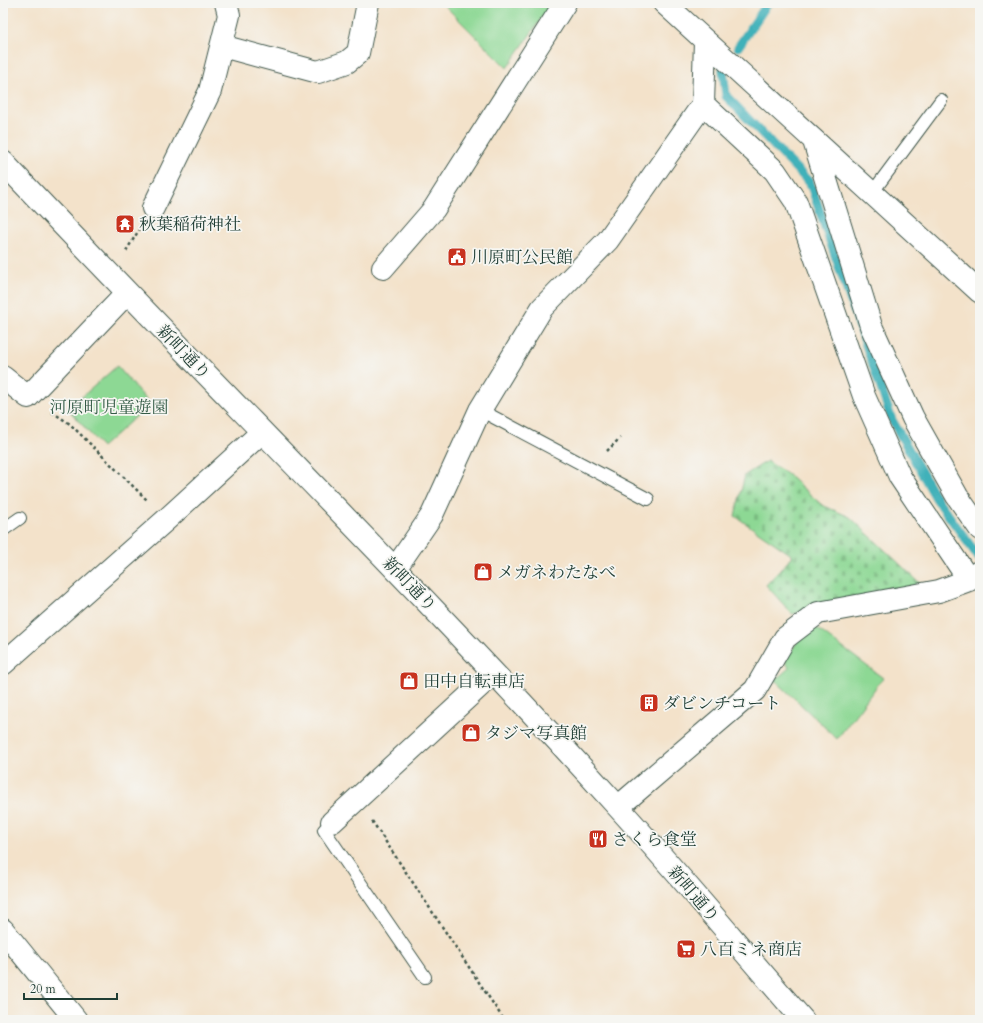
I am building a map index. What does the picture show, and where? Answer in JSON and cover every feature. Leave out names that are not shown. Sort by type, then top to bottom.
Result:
[{"type":"street","points":[[154,208],[210,91],[229,15],[226,3]]},
{"type":"street","points":[[222,46],[318,72],[347,62],[358,53],[368,3]]},
{"type":"street","points":[[383,268],[434,209],[565,3]]},
{"type":"street","points":[[664,3],[980,292]]},
{"type":"street","points":[[395,569],[432,515],[480,410],[542,308],[608,240],[703,104],[705,41]]},
{"type":"street","points":[[618,807],[755,690],[785,638],[818,613],[939,591],[975,575],[900,477],[864,396],[796,202],[775,171],[703,104]]},
{"type":"street","points":[[813,140],[871,326],[913,418],[957,496],[980,529]]},
{"type":"street","name":"新町通り","points":[[3,162],[110,276],[395,569],[494,674],[618,807],[803,1020]]},
{"type":"street","points":[[3,377],[28,397],[127,292]]},
{"type":"street","points":[[3,664],[167,519],[262,432]]},
{"type":"street","points":[[332,822],[494,674]]},
{"type":"street","points":[[3,930],[76,1020]]},
{"type":"lane","points":[[872,193],[941,100]]},
{"type":"lane","points":[[480,410],[648,499]]},
{"type":"lane","points":[[3,530],[20,518]]},
{"type":"lane","points":[[332,822],[324,830],[425,976]]},
{"type":"path","points":[[110,276],[154,208]]},
{"type":"path","points":[[28,397],[70,424],[167,519]]},
{"type":"path","points":[[357,799],[504,1020]]},
{"type":"green space","points":[[442,3],[552,3],[507,68]]},
{"type":"green space","name":"河原町児童遊園","points":[[117,366],[150,404],[102,447],[68,409]]},
{"type":"green space","points":[[767,461],[786,473],[822,505],[850,517],[921,584],[792,614],[766,585],[793,556],[735,516],[745,475]]},
{"type":"green space","points":[[815,627],[883,678],[837,739],[775,680],[789,668],[785,661],[802,634]]},
{"type":"waterway","points":[[738,47],[768,3]]},
{"type":"waterway","points":[[723,70],[726,96],[810,183],[892,420],[936,498],[980,559]]},
{"type":"place","name":"秋葉稲荷神社","points":[[125,224]]},
{"type":"place","name":"川原町公民館","points":[[457,257]]},
{"type":"place","name":"メガネわたなべ","points":[[483,572]]},
{"type":"place","name":"田中自転車店","points":[[409,681]]},
{"type":"place","name":"ダビンチコート","points":[[649,703]]},
{"type":"place","name":"タジマ写真館","points":[[471,733]]},
{"type":"place","name":"さくら食堂","points":[[598,839]]},
{"type":"place","name":"八百ミネ商店","points":[[686,949]]}]
